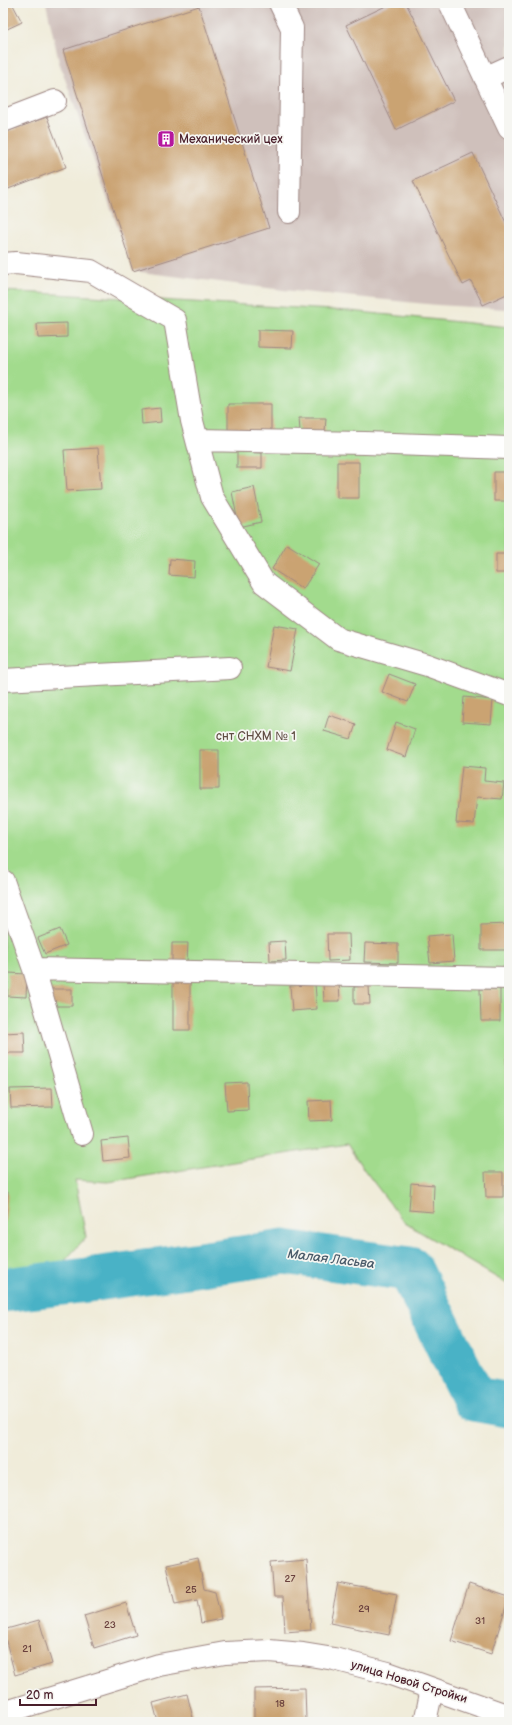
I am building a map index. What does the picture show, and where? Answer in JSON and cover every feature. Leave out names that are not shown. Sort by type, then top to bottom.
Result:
[{"type":"street","points":[[280,3],[292,28],[289,212]]},
{"type":"street","points":[[450,3],[509,128]]},
{"type":"street","points":[[485,78],[509,67]]},
{"type":"street","points":[[3,121],[55,101]]},
{"type":"street","points":[[3,264],[16,263],[91,271],[175,320],[192,421],[212,497],[264,583],[338,639],[427,665],[509,695]]},
{"type":"street","points":[[197,440],[365,443],[509,448]]},
{"type":"street","points":[[3,680],[230,668]]},
{"type":"street","points":[[3,881],[34,969],[82,1134]]},
{"type":"street","points":[[34,969],[509,978]]},
{"type":"street","name":"улица Новой Стройки","points":[[3,1713],[158,1665],[225,1653],[269,1651],[311,1655],[388,1673],[509,1716]]},
{"type":"street","points":[[425,1722],[432,1689]]},
{"type":"shaded area","points":[[46,3],[509,3],[509,307],[505,309],[437,305],[283,290],[133,271],[59,62]]},
{"type":"green space","name":"снт СНХМ № 1","points":[[3,291],[350,311],[509,327],[509,1285],[405,1223],[362,1167],[347,1144],[108,1182],[75,1180],[86,1237],[62,1264],[3,1277]]},
{"type":"building","points":[[3,3],[12,3],[22,22],[3,31]]},
{"type":"building","points":[[392,3],[406,3],[454,101],[396,130],[346,25]]},
{"type":"building","points":[[505,3],[509,3],[509,11]]},
{"type":"building","name":"Механический цех","points":[[199,6],[269,228],[133,271],[63,50]]},
{"type":"building","points":[[47,117],[66,167],[3,191],[3,133]]},
{"type":"building","points":[[473,153],[509,229],[509,293],[483,305],[471,281],[463,285],[413,181]]},
{"type":"building","points":[[67,323],[67,337],[38,338],[37,324]]},
{"type":"building","points":[[258,330],[293,331],[292,348],[258,347]]},
{"type":"building","points":[[228,404],[271,404],[271,431],[228,431]]},
{"type":"building","points":[[160,408],[161,422],[142,424],[141,410]]},
{"type":"building","points":[[299,418],[326,418],[325,432],[300,431]]},
{"type":"building","points":[[98,448],[101,489],[67,491],[64,450]]},
{"type":"building","points":[[237,452],[262,453],[262,468],[237,468]]},
{"type":"building","points":[[337,462],[359,462],[359,498],[337,498]]},
{"type":"building","points":[[494,472],[509,472],[509,501],[494,501]]},
{"type":"building","points":[[254,487],[261,522],[239,527],[232,492]]},
{"type":"building","points":[[287,544],[319,564],[303,589],[272,569]]},
{"type":"building","points":[[496,554],[509,554],[509,573],[496,573]]},
{"type":"building","points":[[170,559],[195,561],[194,577],[169,575]]},
{"type":"building","points":[[274,625],[298,629],[290,671],[266,667]]},
{"type":"building","points":[[389,674],[415,684],[408,702],[382,692]]},
{"type":"building","points":[[464,697],[493,700],[491,724],[462,722]]},
{"type":"building","points":[[329,715],[356,724],[351,739],[324,731]]},
{"type":"building","points":[[396,722],[415,729],[406,757],[387,750]]},
{"type":"building","points":[[200,750],[219,750],[219,789],[200,789]]},
{"type":"building","points":[[462,766],[485,768],[484,781],[504,783],[502,799],[477,797],[474,824],[456,823]]},
{"type":"building","points":[[509,924],[509,950],[481,950],[481,925]]},
{"type":"building","points":[[60,929],[67,945],[45,954],[38,938]]},
{"type":"building","points":[[327,934],[349,934],[350,960],[328,961]]},
{"type":"building","points":[[452,934],[454,961],[430,963],[427,936]]},
{"type":"building","points":[[285,941],[286,960],[270,961],[269,942]]},
{"type":"building","points":[[172,943],[188,943],[187,961],[172,961]]},
{"type":"building","points":[[365,943],[398,944],[398,963],[364,962]]},
{"type":"building","points":[[8,973],[27,974],[26,997],[7,996]]},
{"type":"building","points":[[173,981],[190,981],[190,1030],[173,1030]]},
{"type":"building","points":[[339,982],[340,1001],[324,1001],[323,983]]},
{"type":"building","points":[[315,984],[317,1009],[292,1011],[290,986]]},
{"type":"building","points":[[369,986],[370,1004],[354,1004],[354,987]]},
{"type":"building","points":[[50,989],[72,989],[72,1006],[50,1006]]},
{"type":"building","points":[[480,989],[500,989],[500,1021],[481,1021]]},
{"type":"building","points":[[24,1032],[25,1053],[3,1053],[3,1033]]},
{"type":"building","points":[[509,1057],[509,1083],[507,1083],[506,1058]]},
{"type":"building","points":[[247,1082],[248,1110],[227,1111],[225,1083]]},
{"type":"building","points":[[52,1088],[53,1107],[11,1108],[10,1089]]},
{"type":"building","points":[[331,1100],[332,1120],[309,1121],[308,1101]]},
{"type":"building","points":[[128,1138],[130,1158],[103,1161],[101,1141]]},
{"type":"building","points":[[485,1172],[503,1172],[503,1197],[486,1197]]},
{"type":"building","points":[[411,1183],[434,1185],[433,1212],[409,1210]]},
{"type":"building","points":[[3,1192],[8,1192],[5,1222],[3,1222]]},
{"type":"building","points":[[198,1558],[204,1589],[215,1592],[221,1619],[201,1623],[197,1600],[175,1604],[166,1565]]},
{"type":"building","points":[[306,1559],[311,1630],[285,1632],[283,1597],[274,1597],[271,1562]]},
{"type":"building","points":[[338,1583],[397,1594],[389,1635],[330,1623]]},
{"type":"building","points":[[469,1584],[509,1597],[491,1654],[451,1641]]},
{"type":"building","points":[[126,1603],[136,1635],[94,1648],[84,1616]]},
{"type":"building","points":[[39,1620],[52,1664],[15,1675],[3,1630]]},
{"type":"building","points":[[305,1688],[306,1720],[254,1721],[254,1689]]},
{"type":"building","points":[[187,1694],[194,1722],[158,1722],[153,1703]]},
{"type":"waterway","name":"Малая Ласьва","points":[[3,1290],[88,1280],[284,1252],[410,1269],[474,1399],[509,1405]]},
{"type":"place","name":"Механический цех","points":[[166,139]]}]
